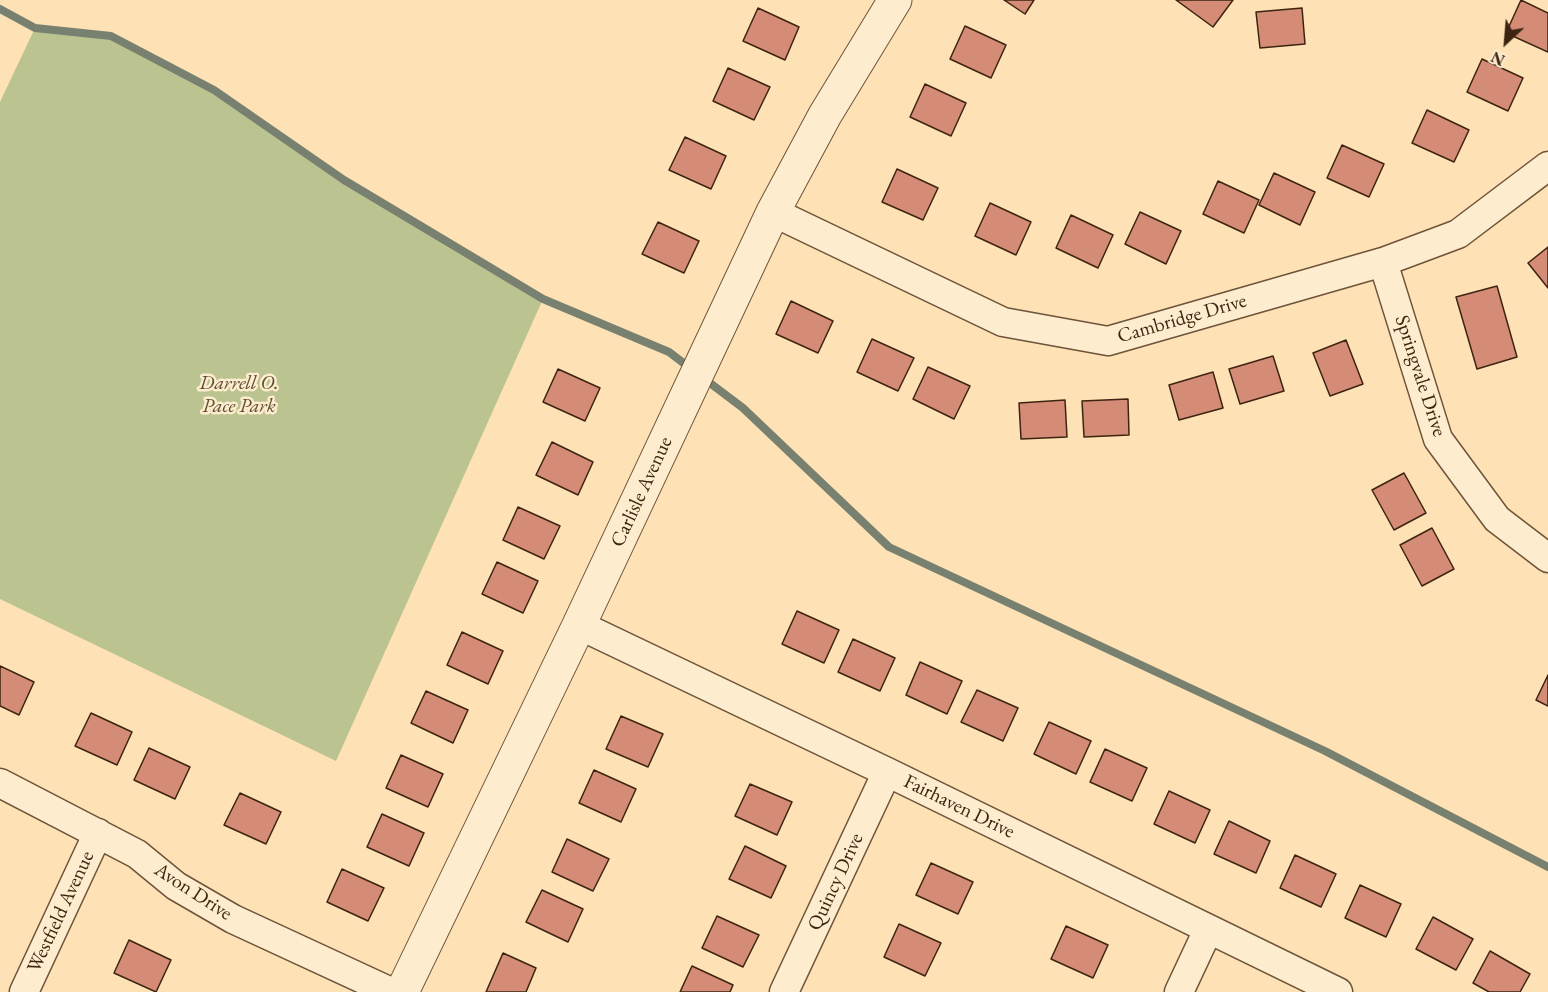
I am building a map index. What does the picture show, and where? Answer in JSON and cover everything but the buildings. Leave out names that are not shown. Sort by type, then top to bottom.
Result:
[{"type":"street","name":"Carlisle Avenue","points":[[402,992],[579,625],[773,212],[825,115],[895,0]]},
{"type":"street","name":"Cambridge Drive","points":[[773,212],[1003,322],[1108,341],[1383,262],[1458,234],[1548,166]]},
{"type":"street","name":"Springvale Drive","points":[[1383,262],[1438,439],[1497,519],[1548,558]]},
{"type":"street","name":"Fairhaven Drive","points":[[579,625],[1338,992]]},
{"type":"street","name":"Quincy Drive","points":[[784,992],[887,772]]},
{"type":"street","name":"Avon Drive","points":[[0,783],[138,854],[176,886],[232,919],[391,992]]},
{"type":"street","name":"Westfield Avenue","points":[[24,992],[98,833]]},
{"type":"street","points":[[1179,992],[1208,930]]},
{"type":"green space","name":"Darrell O. Pace Park","points":[[35,28],[111,36],[214,90],[344,180],[543,299],[336,761],[0,599],[0,102]]},
{"type":"waterway","points":[[0,9],[35,28],[111,36],[214,90],[344,180],[543,299],[669,352],[690,368]]},
{"type":"waterway","points":[[702,377],[743,408],[889,547],[1325,751],[1548,867]]}]
